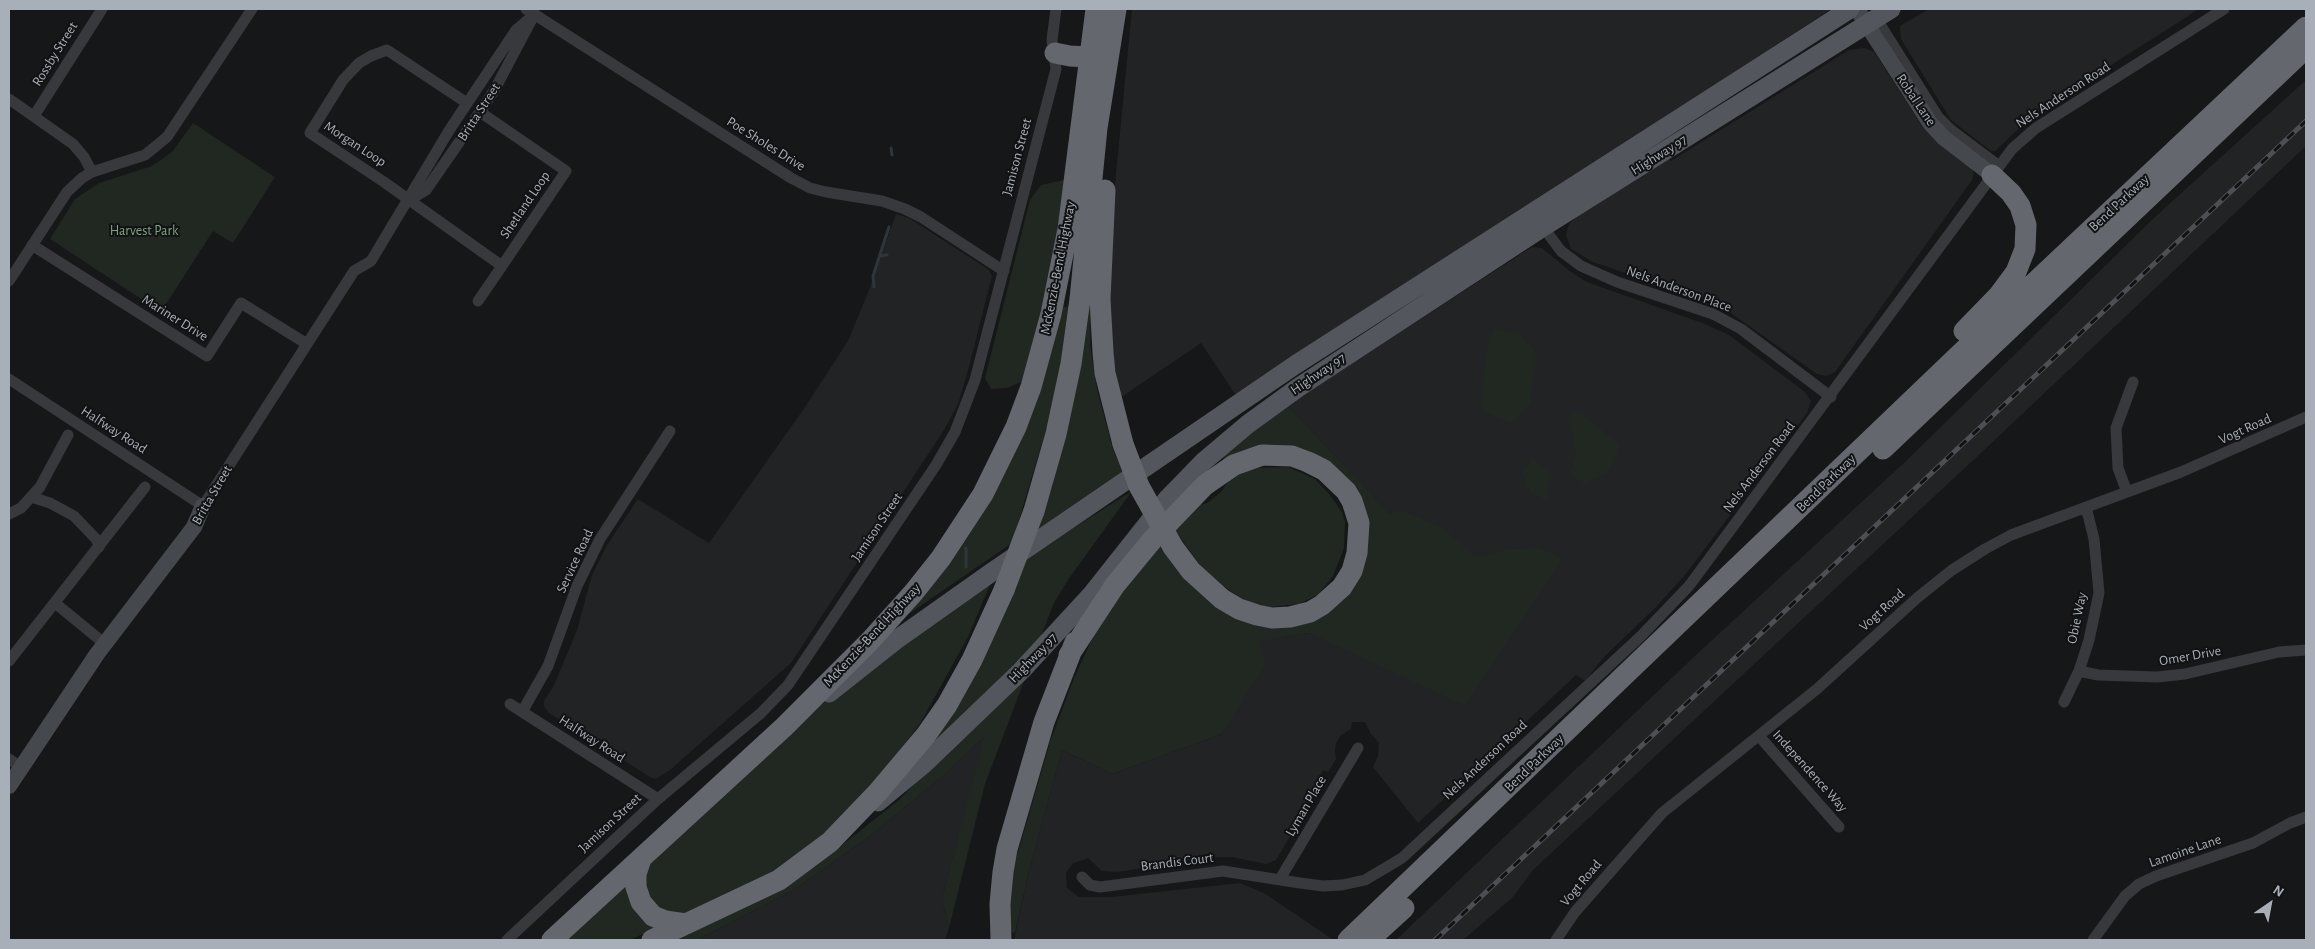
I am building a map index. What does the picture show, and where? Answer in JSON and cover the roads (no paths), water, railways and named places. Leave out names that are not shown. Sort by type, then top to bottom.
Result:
[{"type":"highway","name":"McKenzie-Bend Highway","points":[[552,940],[784,727],[889,622],[936,565],[983,494],[1013,434],[1042,352],[1061,270],[1096,9]]},
{"type":"highway","points":[[1069,655],[1115,586],[1153,539],[1205,485],[1234,465],[1262,455],[1292,456],[1308,462],[1324,470],[1346,491],[1352,501],[1359,523],[1357,553],[1352,571],[1342,586],[1322,605],[1310,612],[1290,617],[1272,618],[1256,615],[1239,609],[1222,599],[1191,571],[1173,547],[1139,486],[1123,444],[1106,373],[1100,299],[1102,228],[1116,9]]},
{"type":"highway","name":"McKenzie-Bend Highway","points":[[652,940],[779,880],[830,842],[878,792],[926,735],[947,705],[972,660],[1004,590],[1034,511],[1056,434],[1071,364],[1080,299],[1097,128],[1116,9]]},
{"type":"highway","name":"Bend Parkway","points":[[1348,940],[2033,284],[2306,27]]},
{"type":"highway","name":"Bend Parkway","points":[[1369,940],[2306,48]]},
{"type":"highway","points":[[1055,53],[1070,56],[1089,56]]},
{"type":"highway","points":[[1848,462],[1884,415],[1998,295],[2016,272],[2025,249],[2024,218],[2017,200],[1995,171]]},
{"type":"highway","points":[[1001,940],[1000,904],[1002,872],[1044,722],[1069,655],[1094,604],[1124,554]]},
{"type":"highway","points":[[641,859],[636,874],[636,887],[641,902],[654,916],[665,921],[686,924]]},
{"type":"main road","name":"Highway 97","points":[[830,842],[924,764],[1022,670],[1092,594],[1144,525],[1185,479],[1248,424],[1299,387],[1411,313],[1457,273],[1530,226],[1533,220],[1538,220],[1850,9]]},
{"type":"main road","name":"Highway 97","points":[[784,727],[896,640],[992,572],[1295,365],[1538,220],[1873,14]]},
{"type":"street","name":"Rossby Street","points":[[34,116],[102,9]]},
{"type":"street","points":[[9,281],[66,192],[92,172],[145,156],[167,137],[252,9]]},
{"type":"street","name":"Jamison Street","points":[[507,940],[658,799],[760,713],[788,685],[936,465],[967,407],[1004,271],[1056,70],[1052,40],[1056,9]]},
{"type":"street","name":"Nels Anderson Road","points":[[1280,880],[1323,886],[1342,885],[1365,880],[1402,858],[1641,636],[1689,586],[2012,149],[2036,128],[2224,9]]},
{"type":"street","name":"Britta Street","points":[[9,786],[15,763],[194,527],[203,506],[354,272],[370,261],[467,103],[516,30],[533,11]]},
{"type":"street","name":"Britta Street","points":[[409,200],[426,190],[495,90],[533,11]]},
{"type":"street","name":"Poe Sholes Drive","points":[[533,11],[791,178],[810,188],[831,194],[882,201],[905,209],[921,217],[1004,271]]},
{"type":"street","name":"Robal Lane","points":[[1873,14],[1930,123],[1944,138],[1995,171]]},
{"type":"street","name":"Morgan Loop","points":[[409,200],[310,133],[316,122],[343,80],[359,63],[387,50],[467,103]]},
{"type":"street","points":[[9,99],[73,144],[84,157],[92,172]]},
{"type":"street","name":"Shetland Loop","points":[[478,301],[566,171],[480,112]]},
{"type":"street","points":[[409,200],[502,266]]},
{"type":"street","name":"Nels Anderson Place","points":[[1538,220],[1561,251],[1581,266],[1617,282],[1713,314],[1741,329],[1830,397]]},
{"type":"street","name":"Mariner Drive","points":[[32,246],[207,356],[242,303],[307,344]]},
{"type":"street","name":"Halfway Road","points":[[9,379],[203,506]]},
{"type":"street","points":[[2127,492],[2118,468],[2116,428],[2133,382]]},
{"type":"street","name":"Vogt Road","points":[[1556,940],[1574,912],[1657,818],[1817,689],[1952,570],[1985,548],[2010,536],[2219,457],[2306,417]]},
{"type":"street","name":"Service Road","points":[[522,712],[548,666],[577,586],[600,539],[670,431]]},
{"type":"street","points":[[9,514],[21,508],[40,487],[68,435]]},
{"type":"street","points":[[9,661],[145,487]]},
{"type":"street","points":[[31,497],[74,516],[97,540],[99,547]]},
{"type":"street","name":"Obie Way","points":[[2064,702],[2079,671],[2089,640],[2099,593],[2094,538],[2086,507]]},
{"type":"street","points":[[55,603],[105,644]]},
{"type":"street","name":"Omer Drive","points":[[2079,671],[2098,675],[2157,677],[2185,674],[2279,652],[2306,650]]},
{"type":"street","name":"Halfway Road","points":[[510,704],[658,799]]},
{"type":"street","name":"Independence Way","points":[[1759,736],[1839,827]]},
{"type":"street","name":"Lyman Place","points":[[1280,880],[1358,748]]},
{"type":"street","name":"Lamoine Lane","points":[[2093,940],[2125,896],[2140,884],[2156,876],[2253,843],[2290,823],[2306,817]]},
{"type":"street","name":"Brandis Court","points":[[1082,876],[1090,885],[1100,887],[1223,871],[1280,880]]},
{"type":"waterway","points":[[891,148],[892,155]]},
{"type":"waterway","points":[[874,287],[873,276],[889,227]]},
{"type":"waterway","points":[[880,256],[887,255]]},
{"type":"waterway","points":[[966,548],[966,567]]},
{"type":"railway","points":[[1435,940],[2306,121]]},
{"type":"park label","name":"Harvest Park","points":[[144,231]]}]
